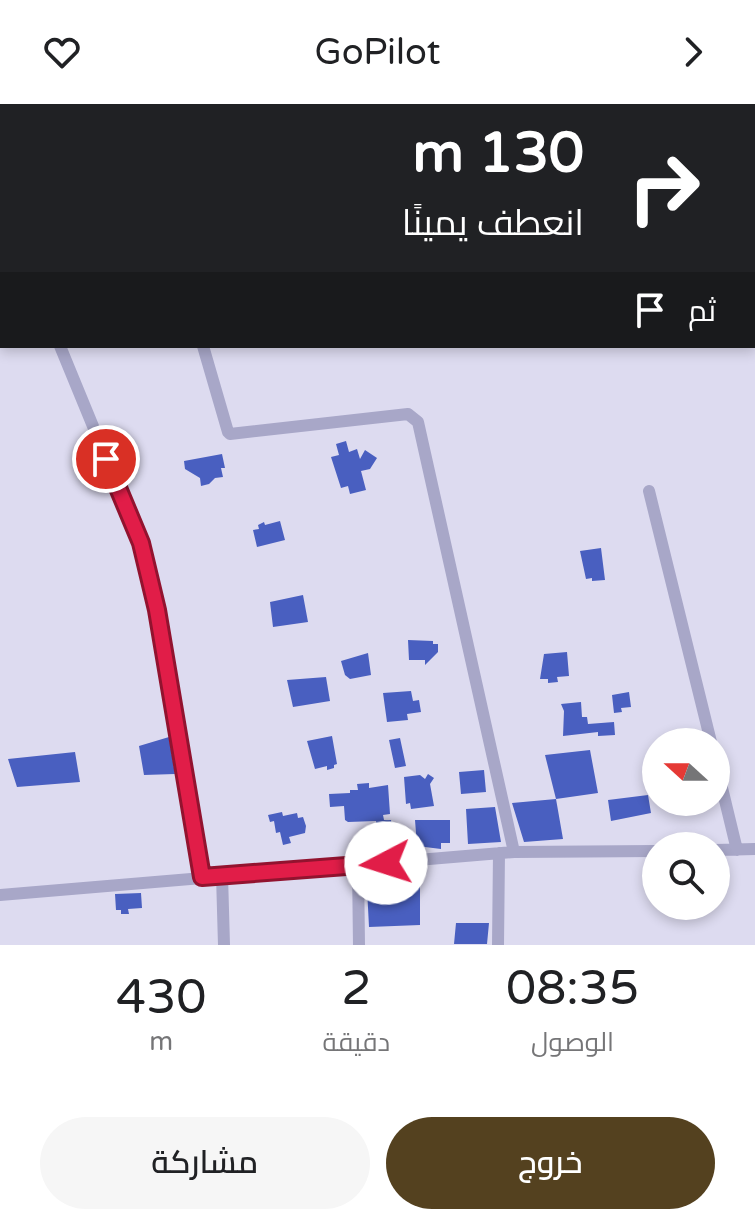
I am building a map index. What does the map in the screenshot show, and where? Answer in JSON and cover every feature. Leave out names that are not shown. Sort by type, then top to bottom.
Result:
[{"type":"street","points":[[61,348],[141,543],[157,610],[202,877]]},
{"type":"street","points":[[204,348],[230,434],[408,414],[418,422],[514,852]]},
{"type":"street","points":[[649,491],[708,728]]},
{"type":"street","points":[[729,816],[737,850]]},
{"type":"street","points":[[730,850],[755,849]]},
{"type":"street","points":[[0,895],[499,853],[642,851]]},
{"type":"street","points":[[498,945],[499,853]]},
{"type":"street","points":[[358,865],[359,945]]},
{"type":"street","points":[[222,875],[224,945]]},
{"type":"building","points":[[346,441],[349,452],[357,449],[360,459],[365,450],[377,458],[370,469],[361,471],[366,490],[350,494],[348,486],[341,488],[331,457],[339,455],[336,444]]},
{"type":"building","points":[[222,454],[223,477],[215,478],[209,484],[201,486],[200,478],[185,469],[184,461]]},
{"type":"building","points":[[280,521],[285,540],[257,547],[253,530],[259,529],[258,525],[264,522],[265,525]]},
{"type":"building","points":[[601,548],[605,580],[586,579],[580,551]]},
{"type":"building","points":[[303,595],[308,622],[273,627],[270,602]]},
{"type":"building","points":[[408,640],[433,641],[433,644],[438,644],[438,652],[425,665],[425,660],[409,660]]},
{"type":"building","points":[[567,652],[569,676],[557,677],[558,682],[548,683],[548,679],[540,679],[544,654]]},
{"type":"building","points":[[368,653],[371,675],[350,679],[345,675],[341,661]]},
{"type":"building","points":[[326,677],[330,701],[293,707],[287,680]]},
{"type":"building","points":[[411,691],[413,701],[419,700],[421,712],[407,714],[408,720],[387,722],[383,693]]},
{"type":"building","points":[[629,692],[631,707],[614,713],[612,695]]},
{"type":"building","points":[[581,702],[582,717],[587,717],[588,724],[614,722],[615,735],[598,736],[598,732],[563,736],[564,711],[561,704]]},
{"type":"building","points":[[332,736],[337,764],[327,770],[327,766],[315,769],[307,741]]},
{"type":"building","points":[[169,737],[175,774],[144,775],[139,746]]},
{"type":"building","points":[[400,738],[406,766],[395,768],[389,740]]},
{"type":"building","points":[[590,750],[598,793],[556,799],[545,755]]},
{"type":"building","points":[[75,752],[80,782],[17,787],[8,759]]},
{"type":"building","points":[[484,770],[486,792],[461,794],[459,772]]},
{"type":"building","points":[[428,774],[434,778],[430,784],[434,806],[411,809],[410,803],[406,804],[404,777],[420,775],[425,779]]},
{"type":"building","points":[[369,783],[369,788],[388,785],[390,814],[383,815],[384,820],[391,820],[395,844],[379,842],[376,821],[348,822],[345,820],[344,806],[330,807],[329,794],[350,793],[350,790],[358,790],[357,784]]},
{"type":"building","points":[[642,796],[642,815],[611,821],[608,800]]},
{"type":"building","points":[[556,799],[563,839],[524,842],[512,803]]},
{"type":"building","points":[[495,807],[501,842],[468,844],[466,809]]},
{"type":"building","points":[[282,812],[283,816],[297,813],[298,818],[303,817],[306,826],[305,833],[289,837],[291,843],[283,845],[280,832],[276,833],[274,821],[270,822],[268,815]]},
{"type":"building","points":[[415,820],[450,820],[450,843],[441,843],[441,849],[417,846]]},
{"type":"building","points":[[420,879],[420,925],[369,927],[367,888]]},
{"type":"building","points":[[141,893],[142,908],[128,909],[129,914],[116,910],[115,894]]},
{"type":"building","points":[[456,923],[489,923],[487,944],[454,944]]},
{"type":"route","points":[[106,459],[141,543],[157,610],[202,877],[386,863]]}]
